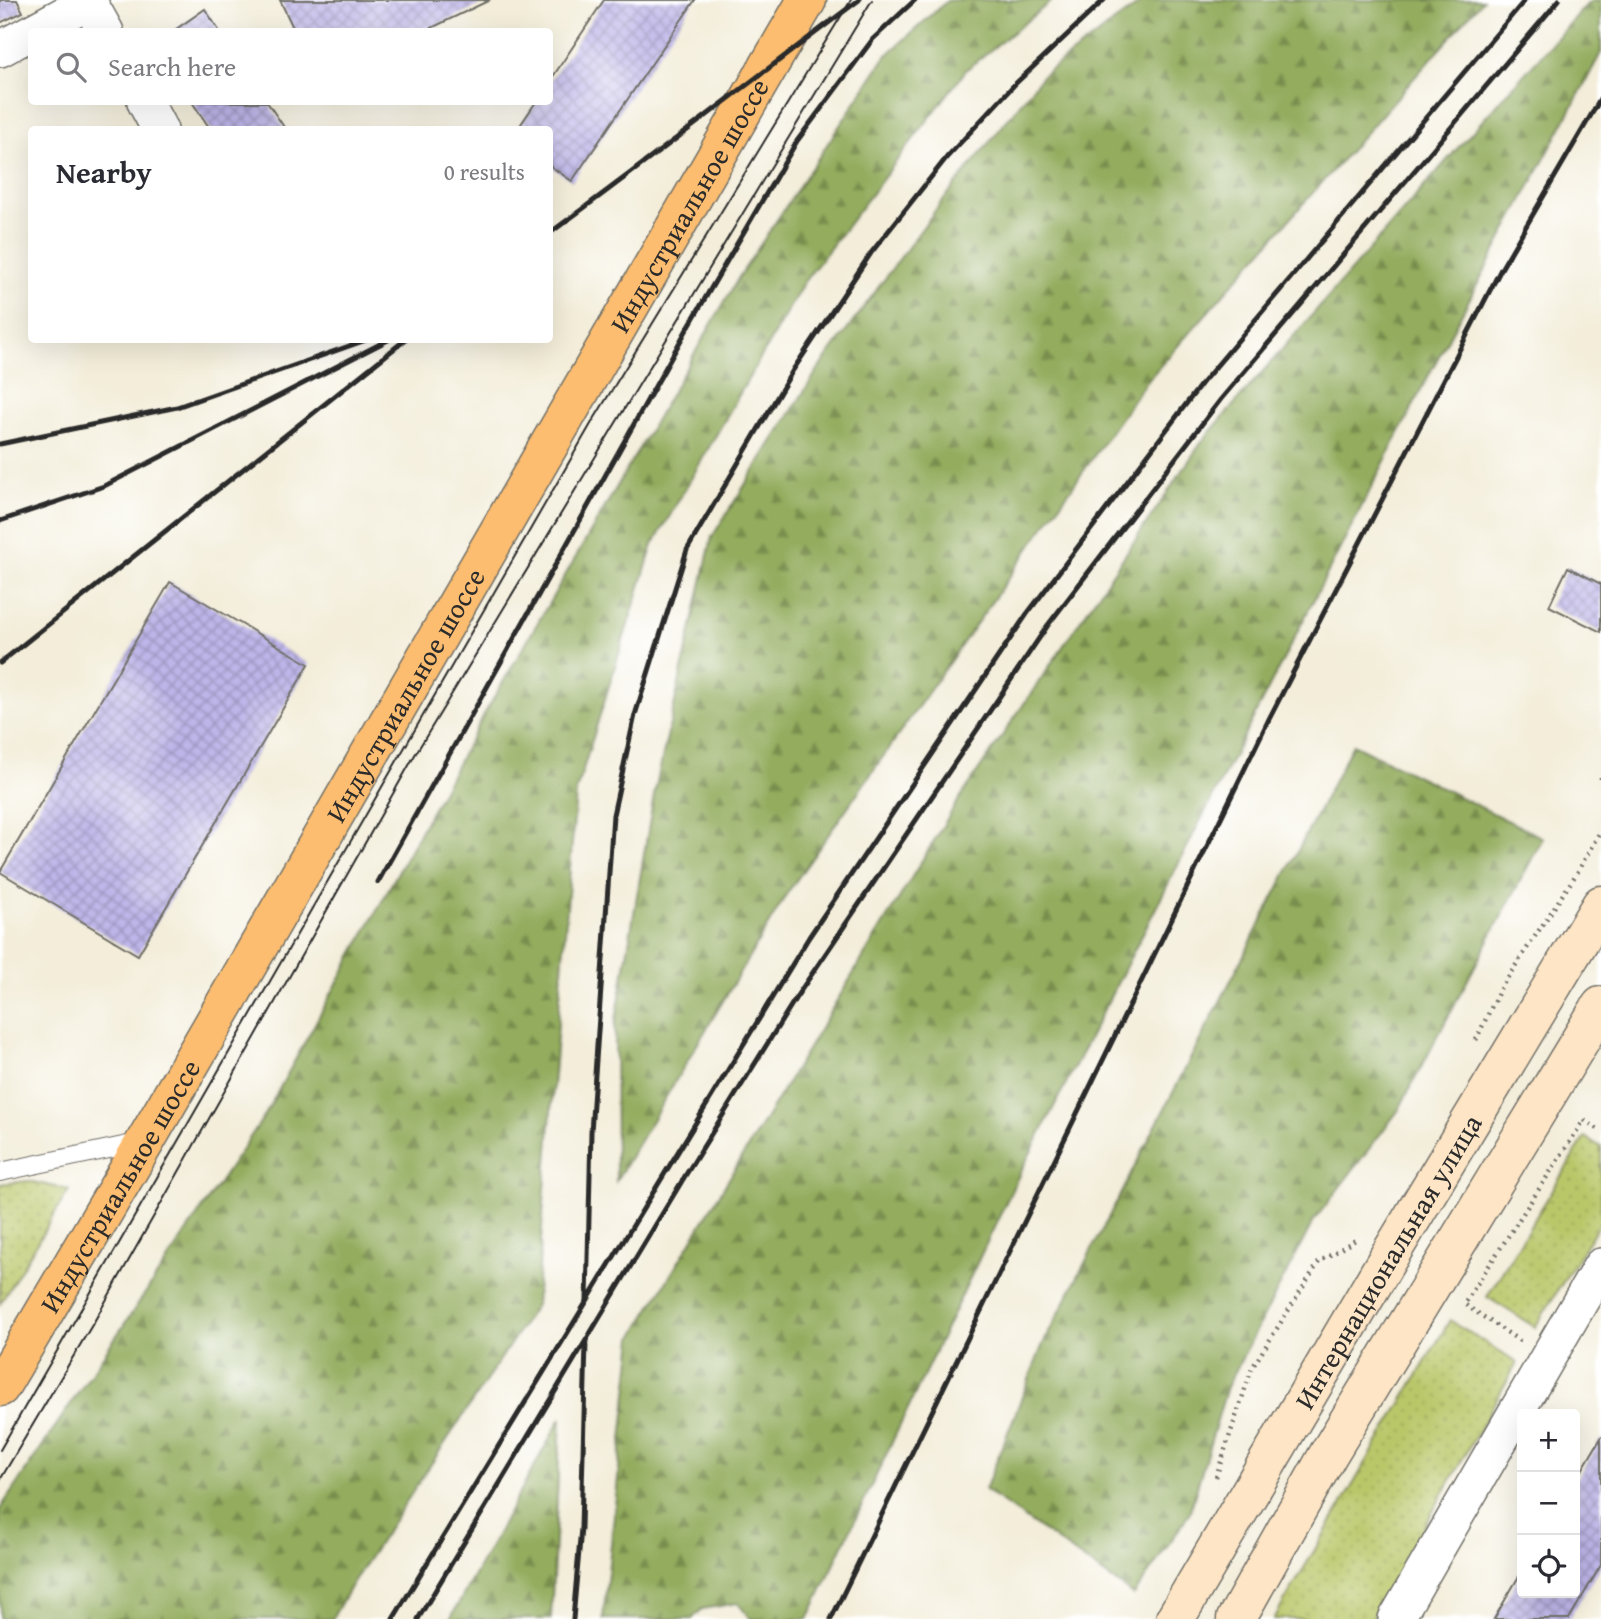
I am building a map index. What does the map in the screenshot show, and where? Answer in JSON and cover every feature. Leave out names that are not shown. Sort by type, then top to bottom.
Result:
[{"type":"main road","name":"Индустриальное шоссе","points":[[0,1387],[145,1142],[807,0]]},
{"type":"main road","name":"Интернациональная улица","points":[[1175,1619],[1601,905]]},
{"type":"main road","name":"Интернациональная улица","points":[[1236,1619],[1329,1453],[1601,1006]]},
{"type":"street","points":[[39,28],[88,1],[104,28]]},
{"type":"street","points":[[0,48],[28,34]]},
{"type":"street","points":[[147,105],[158,126]]},
{"type":"street","points":[[1396,1619],[1601,1266]]},
{"type":"lane","points":[[4,1166],[145,1142]]},
{"type":"path","points":[[1470,1051],[1500,989],[1577,873],[1601,830]]},
{"type":"path","points":[[1524,1343],[1464,1304],[1584,1120],[1601,1131]]},
{"type":"path","points":[[1212,1487],[1252,1368],[1319,1262],[1364,1235]]},
{"type":"green space","points":[[948,0],[1053,0],[967,69],[804,282],[653,545],[576,792],[536,1305],[350,1587],[332,1619],[0,1619],[0,1509],[265,1115],[485,713],[739,277],[886,56]]},
{"type":"green space","points":[[1144,0],[1483,0],[1146,382],[786,895],[616,1181],[615,1026],[654,795],[712,537],[819,368],[937,208],[1043,75]]},
{"type":"green space","points":[[1591,0],[1601,0],[1601,53],[1431,371],[1018,1177],[808,1619],[750,1619],[738,1603],[702,1609],[692,1619],[603,1619],[633,1337],[958,801],[1203,440]]},
{"type":"green space","points":[[1353,744],[1543,838],[1398,1111],[1313,1222],[1227,1387],[1189,1514],[1134,1595],[985,1490],[1043,1344]]},
{"type":"green space","points":[[1585,1137],[1601,1147],[1601,1221],[1535,1327],[1487,1297]]},
{"type":"green space","points":[[28,1181],[69,1190],[0,1304],[0,1184]]},
{"type":"green space","points":[[1450,1320],[1517,1363],[1372,1619],[1274,1619]]},
{"type":"green space","points":[[561,1418],[551,1619],[450,1619]]},
{"type":"building","points":[[0,0],[17,0],[23,12],[0,23]]},
{"type":"building","points":[[280,0],[490,0],[431,28],[293,28]]},
{"type":"building","points":[[604,0],[695,0],[572,181],[553,168],[553,126],[520,126],[534,105],[553,105],[553,76]]},
{"type":"building","points":[[205,9],[217,28],[178,28]]},
{"type":"building","points":[[194,105],[269,105],[283,126],[208,126]]},
{"type":"building","points":[[1568,567],[1601,584],[1601,632],[1549,606]]},
{"type":"building","points":[[170,582],[309,664],[138,955],[0,872]]},
{"type":"building","points":[[1601,1438],[1601,1565],[1569,1619],[1494,1619],[1517,1580],[1517,1598],[1580,1598],[1580,1474]]},
{"type":"tram line","points":[[0,1450],[591,424],[851,0]]},
{"type":"tram line","points":[[0,1480],[95,1320],[416,753],[872,0]]},
{"type":"railway","points":[[553,231],[859,0]]},
{"type":"railway","points":[[378,882],[686,331],[797,141],[873,39],[915,0]]},
{"type":"railway","points":[[587,1300],[591,1132],[613,815],[635,715],[687,550],[793,370],[871,253],[947,157],[1014,85],[1104,0]]},
{"type":"railway","points":[[393,1619],[809,937],[1027,614],[1202,383],[1525,0]]},
{"type":"railway","points":[[418,1619],[685,1176],[797,996],[1048,625],[1221,399],[1559,0]]},
{"type":"railway","points":[[831,1619],[1268,721],[1501,269],[1601,98]]},
{"type":"railway","points":[[0,444],[177,407],[358,343]]},
{"type":"railway","points":[[0,521],[104,486],[382,343]]},
{"type":"railway","points":[[0,663],[401,343]]},
{"type":"railway","points":[[573,1619],[581,1528],[586,1342]]}]
